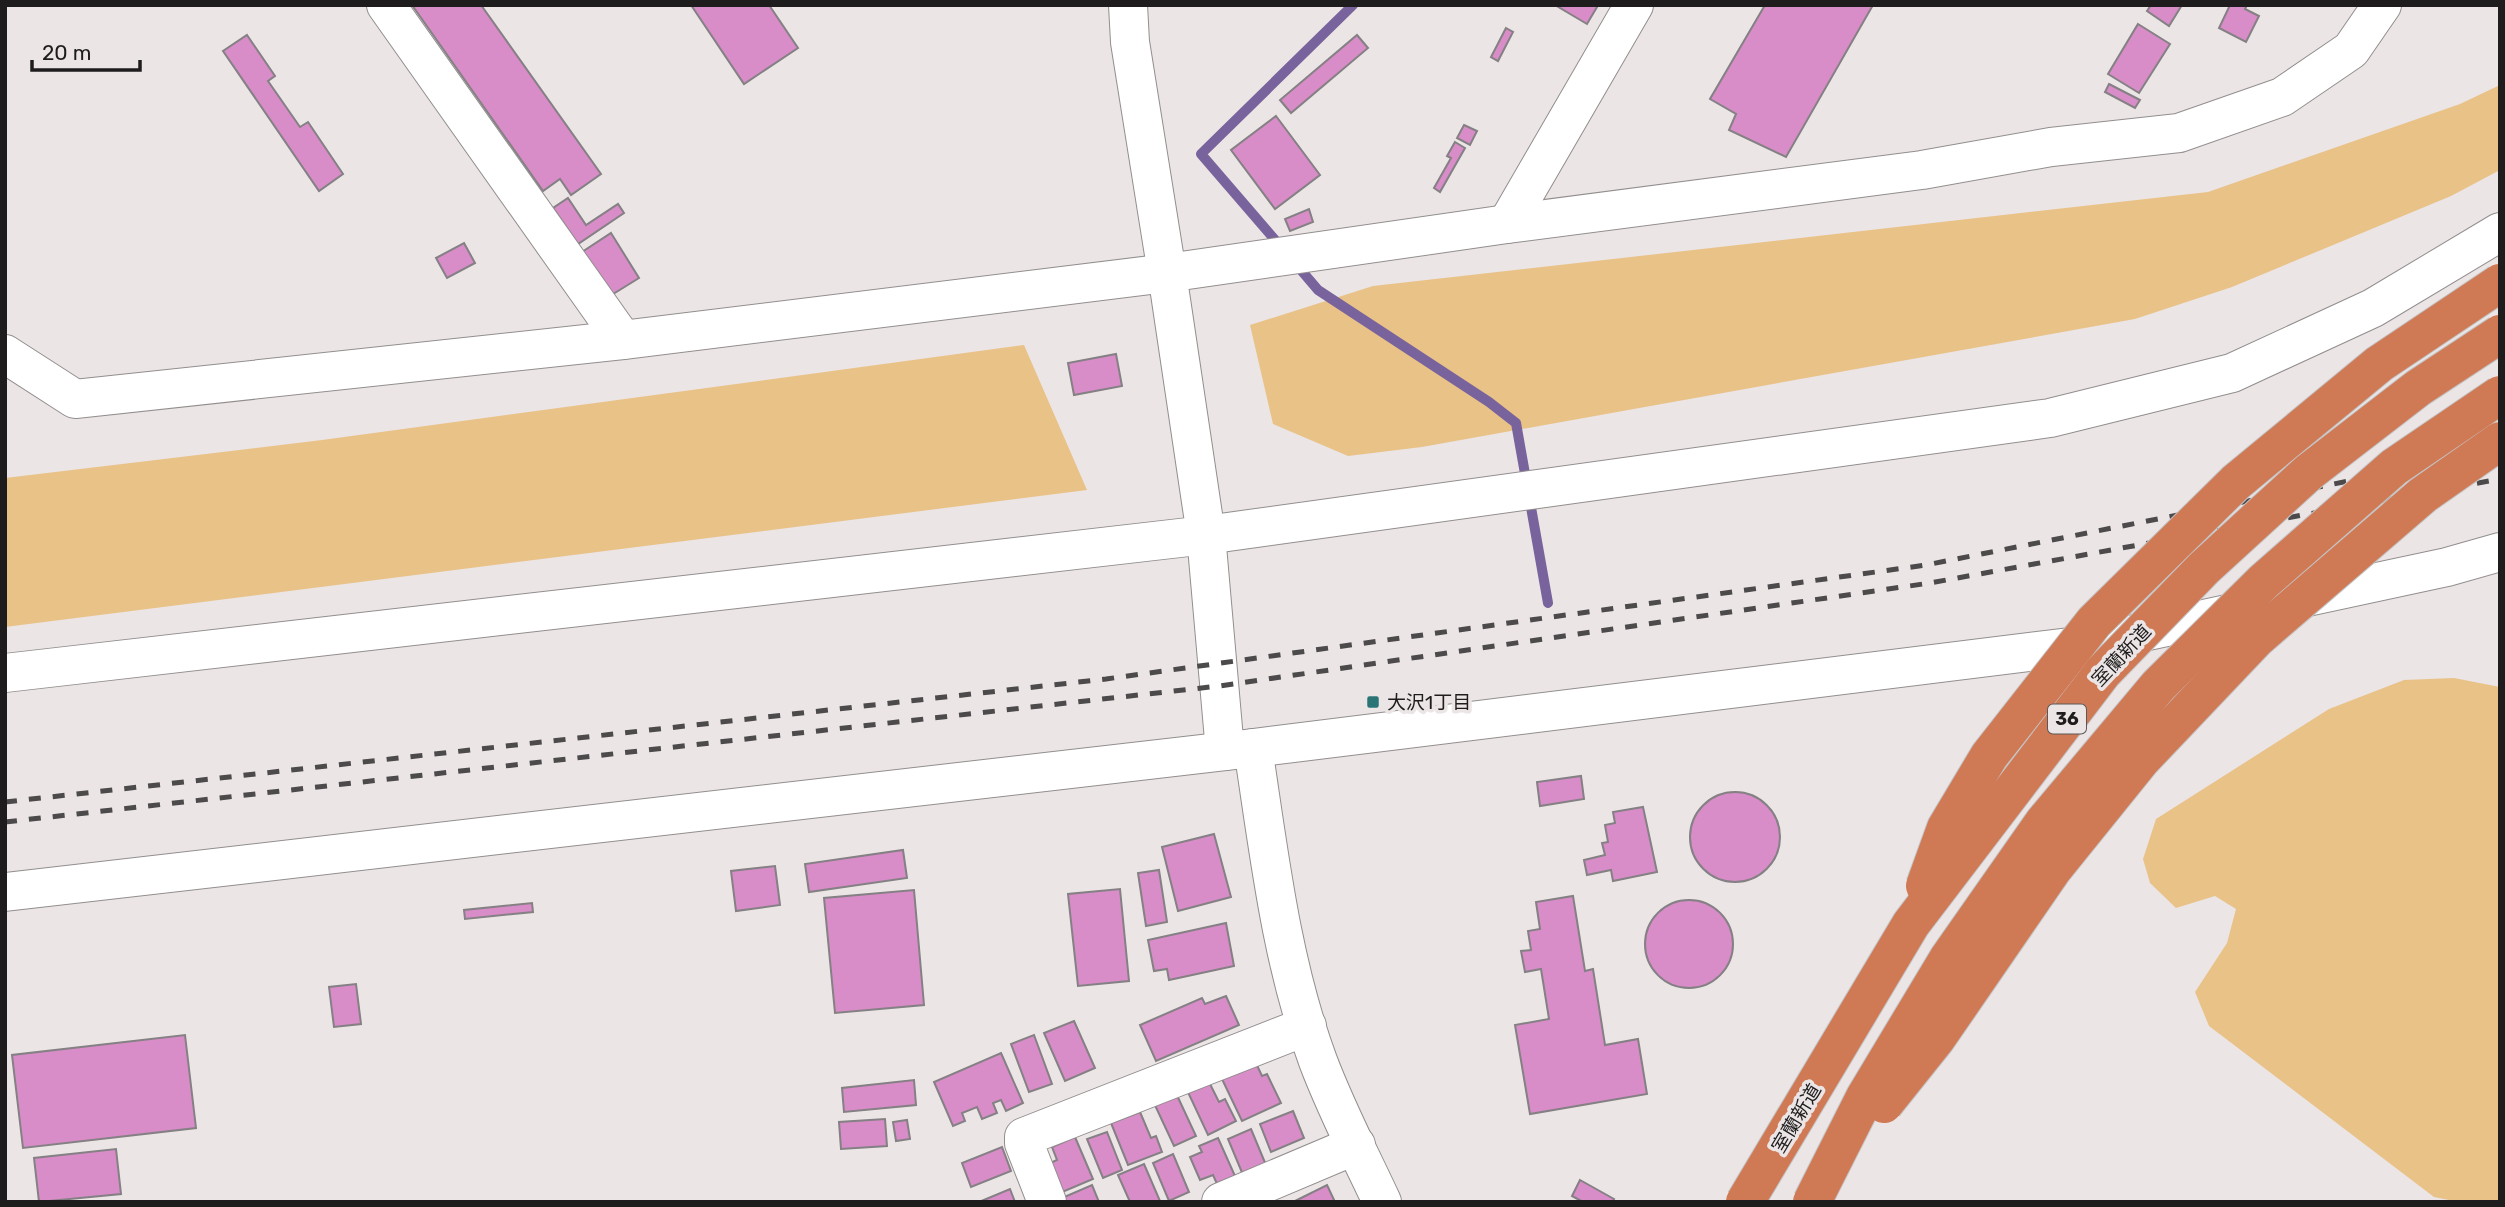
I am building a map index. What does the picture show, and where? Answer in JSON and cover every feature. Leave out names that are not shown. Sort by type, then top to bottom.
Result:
[{"type":"highway","points":[[1911,924],[1946,828],[1983,766],[2094,622],[2236,481],[2379,364],[2500,283]]},
{"type":"highway","name":"室蘭新道","points":[[1745,1202],[1911,924],[2103,672],[2204,568],[2309,472],[2418,388],[2500,334]]},
{"type":"highway","name":"36","points":[[1816,1192],[1865,1097],[1948,959],[2044,822],[2158,685],[2264,581],[2394,467],[2500,395]]},
{"type":"highway","points":[[1816,1192],[1936,1039],[2053,869],[2141,760],[2257,638],[2423,495],[2500,441]]},
{"type":"street","points":[[386,5],[623,340]]},
{"type":"street","points":[[1128,5],[1130,42],[1239,750],[1280,924],[1318,1062],[1382,1202]]},
{"type":"street","points":[[1507,225],[1634,5]]},
{"type":"street","points":[[5,354],[75,399],[623,340],[1167,273],[1922,170],[2051,147],[2179,133],[2282,97],[2351,50],[2382,5]]},
{"type":"street","points":[[5,673],[1206,535],[2050,418],[2232,373],[2373,308],[2500,232]]},
{"type":"street","points":[[5,892],[1239,750],[2078,646],[2447,567],[2500,552]]},
{"type":"street","points":[[1048,1202],[1024,1137],[1307,1026]]},
{"type":"street","points":[[1221,1202],[1356,1145]]},
{"type":"shaded area","points":[[2500,85],[2500,170],[2451,196],[2232,287],[2135,319],[1422,447],[1348,456],[1273,424],[1250,325],[1373,286],[2208,192],[2460,104]]},
{"type":"shaded area","points":[[1024,345],[1087,490],[5,627],[5,478],[322,440]]},
{"type":"shaded area","points":[[2454,678],[2500,687],[2500,1202],[2459,1202],[2434,1197],[2209,1026],[2195,992],[2227,943],[2236,909],[2215,896],[2176,908],[2150,883],[2143,859],[2156,819],[2329,709],[2404,680]]},
{"type":"building","points":[[412,5],[481,5],[601,174],[571,195],[560,179],[543,191]]},
{"type":"building","points":[[691,5],[769,5],[798,48],[744,84]]},
{"type":"building","points":[[1555,5],[1594,5],[1597,7],[1587,24]]},
{"type":"building","points":[[1765,5],[1873,5],[1786,157],[1729,130],[1736,114],[1710,99]]},
{"type":"building","points":[[2151,5],[2182,5],[2169,26],[2147,11]]},
{"type":"building","points":[[2230,5],[2247,5],[2245,9],[2259,16],[2246,42],[2219,28]]},
{"type":"building","points":[[2138,24],[2170,44],[2139,93],[2108,74]]},
{"type":"building","points":[[1506,28],[1513,32],[1498,61],[1491,57]]},
{"type":"building","points":[[247,35],[275,76],[268,81],[300,127],[308,122],[343,174],[319,191],[223,51]]},
{"type":"building","points":[[1357,35],[1368,48],[1291,113],[1280,100]]},
{"type":"building","points":[[2109,84],[2140,100],[2135,108],[2105,92]]},
{"type":"building","points":[[1276,116],[1320,175],[1275,209],[1231,150]]},
{"type":"building","points":[[1464,125],[1477,131],[1470,145],[1457,138]]},
{"type":"building","points":[[1455,142],[1465,148],[1440,192],[1434,188],[1451,158],[1447,156]]},
{"type":"building","points":[[568,198],[586,225],[618,204],[624,213],[578,244],[553,208]]},
{"type":"building","points":[[1309,209],[1313,222],[1290,231],[1285,219]]},
{"type":"building","points":[[611,233],[639,278],[610,296],[582,252]]},
{"type":"building","points":[[464,243],[475,263],[447,278],[436,258]]},
{"type":"building","points":[[1116,354],[1122,386],[1074,395],[1068,363]]},
{"type":"building","points":[[1581,776],[1584,799],[1540,806],[1537,782]]},
{"type":"building","points":[[1726,792],[1744,792],[1760,799],[1773,812],[1780,828],[1780,846],[1773,862],[1760,875],[1744,882],[1726,882],[1710,875],[1697,862],[1690,846],[1690,828],[1697,812],[1710,799]]},
{"type":"building","points":[[1643,807],[1657,872],[1613,881],[1611,870],[1587,875],[1584,860],[1605,855],[1602,843],[1608,842],[1605,825],[1615,823],[1613,812]]},
{"type":"building","points":[[1214,834],[1231,897],[1178,911],[1162,847]]},
{"type":"building","points":[[903,850],[907,878],[809,892],[805,864]]},
{"type":"building","points":[[775,866],[780,905],[736,911],[731,871]]},
{"type":"building","points":[[1159,870],[1167,922],[1146,926],[1138,873]]},
{"type":"building","points":[[1120,889],[1129,981],[1078,986],[1068,894]]},
{"type":"building","points":[[914,890],[924,1005],[835,1013],[824,898]]},
{"type":"building","points":[[1573,896],[1585,971],[1593,969],[1605,1045],[1638,1039],[1647,1094],[1530,1114],[1515,1025],[1549,1019],[1541,969],[1525,972],[1521,951],[1531,950],[1528,931],[1540,929],[1536,902]]},
{"type":"building","points":[[1689,900],[1714,907],[1726,919],[1733,944],[1726,969],[1714,981],[1689,988],[1664,981],[1652,969],[1645,944],[1652,919],[1664,907]]},
{"type":"building","points":[[532,903],[533,912],[465,919],[464,910]]},
{"type":"building","points":[[1226,923],[1234,966],[1169,980],[1167,969],[1154,971],[1148,940]]},
{"type":"building","points":[[356,984],[361,1024],[334,1027],[329,987]]},
{"type":"building","points":[[1226,996],[1239,1025],[1156,1061],[1140,1025],[1202,998],[1205,1004]]},
{"type":"building","points":[[1074,1021],[1095,1068],[1065,1081],[1044,1033]]},
{"type":"building","points":[[185,1035],[196,1128],[23,1148],[12,1055]]},
{"type":"building","points":[[1034,1035],[1052,1084],[1029,1092],[1011,1044]]},
{"type":"building","points":[[1001,1053],[1023,1103],[1006,1111],[1001,1100],[993,1103],[997,1113],[982,1119],[977,1107],[962,1113],[965,1121],[953,1126],[934,1082]]},
{"type":"building","points":[[1255,1061],[1262,1076],[1267,1074],[1281,1103],[1242,1121],[1221,1077]]},
{"type":"building","points":[[1207,1078],[1219,1102],[1225,1099],[1236,1121],[1208,1135],[1186,1088]]},
{"type":"building","points":[[914,1080],[916,1105],[844,1112],[842,1088]]},
{"type":"building","points":[[1175,1091],[1196,1136],[1174,1146],[1153,1101]]},
{"type":"building","points":[[1293,1111],[1304,1138],[1271,1152],[1260,1124]]},
{"type":"building","points":[[1140,1112],[1151,1138],[1156,1136],[1162,1152],[1128,1165],[1111,1123]]},
{"type":"building","points":[[885,1119],[887,1146],[841,1149],[839,1122]]},
{"type":"building","points":[[907,1120],[910,1139],[896,1141],[893,1122]]},
{"type":"building","points":[[1251,1129],[1266,1165],[1243,1175],[1228,1139]]},
{"type":"building","points":[[1107,1132],[1122,1170],[1103,1178],[1087,1139]]},
{"type":"building","points":[[1075,1137],[1093,1179],[1060,1193],[1048,1164],[1057,1160],[1052,1147]]},
{"type":"building","points":[[1218,1138],[1235,1176],[1217,1184],[1213,1175],[1200,1180],[1190,1157],[1202,1152],[1199,1146]]},
{"type":"building","points":[[1002,1147],[1011,1171],[971,1187],[962,1163]]},
{"type":"building","points":[[116,1149],[121,1194],[39,1202],[34,1158]]},
{"type":"building","points":[[1173,1154],[1189,1192],[1169,1201],[1153,1163]]},
{"type":"building","points":[[1144,1164],[1160,1201],[1130,1202],[1118,1175]]},
{"type":"building","points":[[1580,1180],[1614,1199],[1612,1202],[1583,1202],[1572,1196]]},
{"type":"building","points":[[1092,1185],[1099,1202],[1064,1202],[1062,1198]]},
{"type":"building","points":[[1327,1185],[1335,1202],[1293,1202]]},
{"type":"building","points":[[1010,1189],[1015,1202],[979,1202]]},
{"type":"waterway","points":[[1282,248],[1201,154],[1353,5]]},
{"type":"waterway","points":[[1295,263],[1318,290],[1489,402],[1516,423],[1548,603]]},
{"type":"railway","points":[[5,802],[1106,679],[1926,565],[2500,451]]},
{"type":"railway","points":[[5,822],[1219,686],[1930,583],[2500,479]]},
{"type":"place","name":"大沢1丁目","points":[[1373,702]]}]
